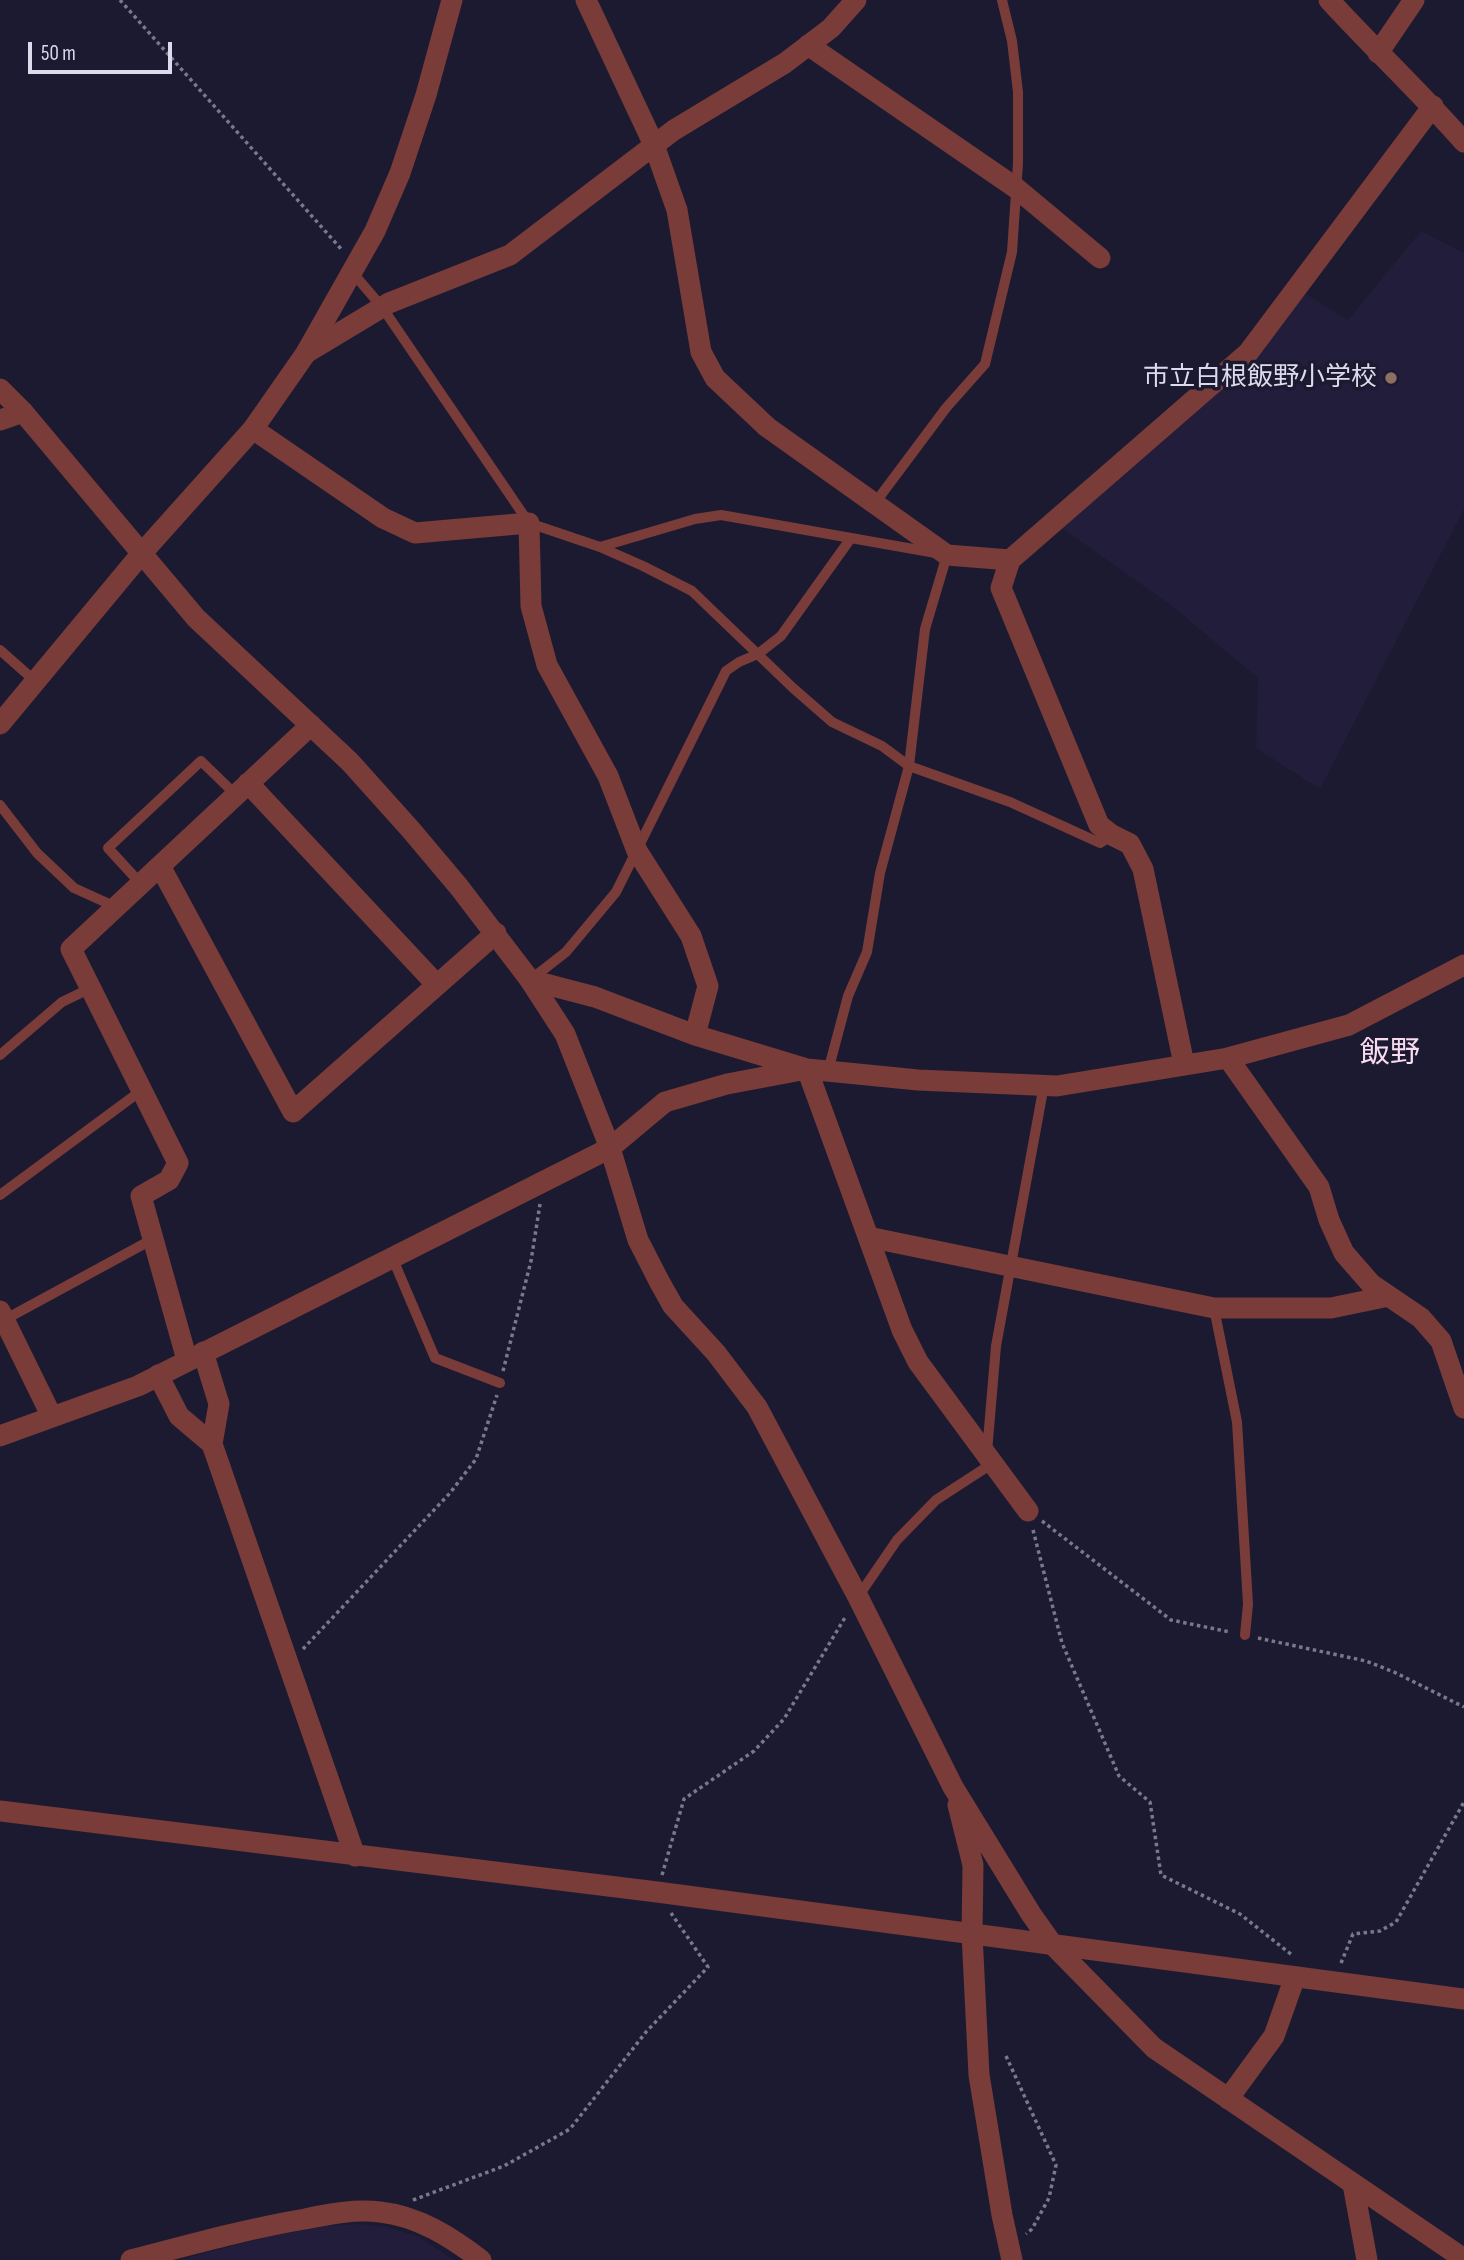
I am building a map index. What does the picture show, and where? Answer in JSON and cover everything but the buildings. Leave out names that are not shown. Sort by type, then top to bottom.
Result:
[{"type":"street","points":[[0,724],[142,553],[253,429],[306,353],[375,231],[400,173],[426,95],[452,0]]},
{"type":"street","points":[[586,0],[654,145],[677,210],[701,352],[715,378],[767,427],[947,555],[1010,560]]},
{"type":"street","points":[[306,353],[382,307],[510,255],[674,130],[785,63],[831,28],[856,0]]},
{"type":"street","points":[[1329,0],[1378,53],[1433,106],[1464,142]]},
{"type":"street","points":[[1378,53],[1414,0]]},
{"type":"street","points":[[808,46],[1016,188],[1100,258]]},
{"type":"street","points":[[1184,1064],[1143,869],[1130,844],[1099,825],[1001,588],[1010,560],[1248,353],[1433,106]]},
{"type":"street","points":[[0,389],[23,412],[195,618],[350,762],[411,830],[496,933],[530,980],[565,1034],[610,1148],[639,1240],[659,1281],[673,1306],[716,1353],[757,1407],[858,1597],[953,1787],[1053,1945],[1154,2048],[1464,2259]]},
{"type":"street","points":[[0,420],[23,412]]},
{"type":"street","points":[[253,429],[383,518],[415,533],[529,523],[531,606],[547,665],[608,776],[638,851],[691,936],[708,986],[695,1035]]},
{"type":"street","points":[[312,725],[71,948],[178,1163],[169,1180],[141,1196],[153,1239],[195,1356],[219,1404],[212,1444],[355,1856]]},
{"type":"street","points":[[242,789],[437,985]]},
{"type":"street","points":[[160,866],[293,1112],[496,933]]},
{"type":"street","points":[[530,980],[595,997],[695,1035],[807,1069],[918,1080],[1057,1086],[1228,1058],[1349,1025],[1464,965]]},
{"type":"street","points":[[1228,1058],[1319,1187],[1329,1220],[1344,1253],[1371,1284],[1421,1318],[1441,1340],[1464,1408]]},
{"type":"street","points":[[0,1437],[138,1386],[610,1148],[665,1102],[727,1084],[807,1069]]},
{"type":"street","points":[[807,1069],[902,1330],[918,1362],[1028,1511]]},
{"type":"street","points":[[868,1237],[1214,1308],[1331,1308],[1389,1296]]},
{"type":"street","points":[[2,1315],[52,1417]]},
{"type":"street","points":[[158,1375],[179,1416],[212,1444]]},
{"type":"street","points":[[953,1787],[972,1865],[972,1934],[979,2075],[1002,2215],[1011,2253]]},
{"type":"street","points":[[0,1811],[657,1892],[1053,1945],[1294,1966],[1334,1982],[1464,1999]]},
{"type":"street","points":[[1228,2099],[1273,2036],[1294,1966]]},
{"type":"street","points":[[1353,2184],[1367,2260]]},
{"type":"street","points":[[131,2260],[274,2224],[340,2212],[380,2212],[425,2224],[459,2243],[481,2260]]},
{"type":"lane","points":[[875,503],[946,408],[985,363],[1012,252],[1016,188],[1018,92],[1012,41],[1002,0]]},
{"type":"lane","points":[[354,269],[529,523],[600,547],[692,591],[832,722],[882,747],[909,766],[1010,802],[1100,843],[1112,835]]},
{"type":"lane","points":[[600,547],[695,519],[721,515],[947,555],[925,629],[909,766],[880,873],[867,952],[848,996],[828,1071]]},
{"type":"lane","points":[[530,980],[566,952],[616,892],[726,671],[758,654],[781,636],[851,538]]},
{"type":"lane","points":[[0,650],[36,681]]},
{"type":"lane","points":[[141,884],[108,848],[127,830],[201,761],[242,789]]},
{"type":"lane","points":[[0,805],[37,853],[74,888],[116,907]]},
{"type":"lane","points":[[0,1055],[62,1002],[91,988]]},
{"type":"lane","points":[[858,1597],[897,1540],[936,1500],[990,1459],[996,1346],[1044,1085]]},
{"type":"lane","points":[[0,1195],[142,1090]]},
{"type":"lane","points":[[2,1315],[153,1239]]},
{"type":"lane","points":[[392,1257],[435,1358],[500,1383]]},
{"type":"lane","points":[[1214,1308],[1237,1422],[1248,1604],[1245,1635]]},
{"type":"path","points":[[120,0],[354,269]]},
{"type":"path","points":[[288,1665],[450,1493],[476,1459],[500,1383],[531,1261],[544,1181]]},
{"type":"path","points":[[1028,1511],[1171,1620],[1366,1661],[1464,1707]]},
{"type":"path","points":[[1028,1511],[1062,1643],[1119,1776],[1150,1802],[1161,1875],[1240,1914],[1294,1966]]},
{"type":"path","points":[[380,2212],[504,2165],[570,2129],[646,2032],[708,1967],[657,1892],[684,1799],[754,1751],[783,1719],[858,1597]]},
{"type":"path","points":[[1334,1982],[1353,1934],[1380,1931],[1396,1922],[1464,1802]]},
{"type":"path","points":[[1006,2056],[1056,2165],[1049,2198],[1032,2229],[1011,2253]]},
{"type":"shaded area","points":[[1421,231],[1464,253],[1464,509],[1320,789],[1256,748],[1258,678],[1172,606],[1062,528],[1251,357],[1306,294],[1348,320]]},
{"type":"shaded area","points":[[359,2224],[388,2227],[419,2237],[454,2260],[179,2260],[266,2237],[327,2226]]},
{"type":"place","name":"市立白根飯野小学校","points":[[1391,378]]},
{"type":"district","name":"飯野","points":[[1390,1054]]}]
